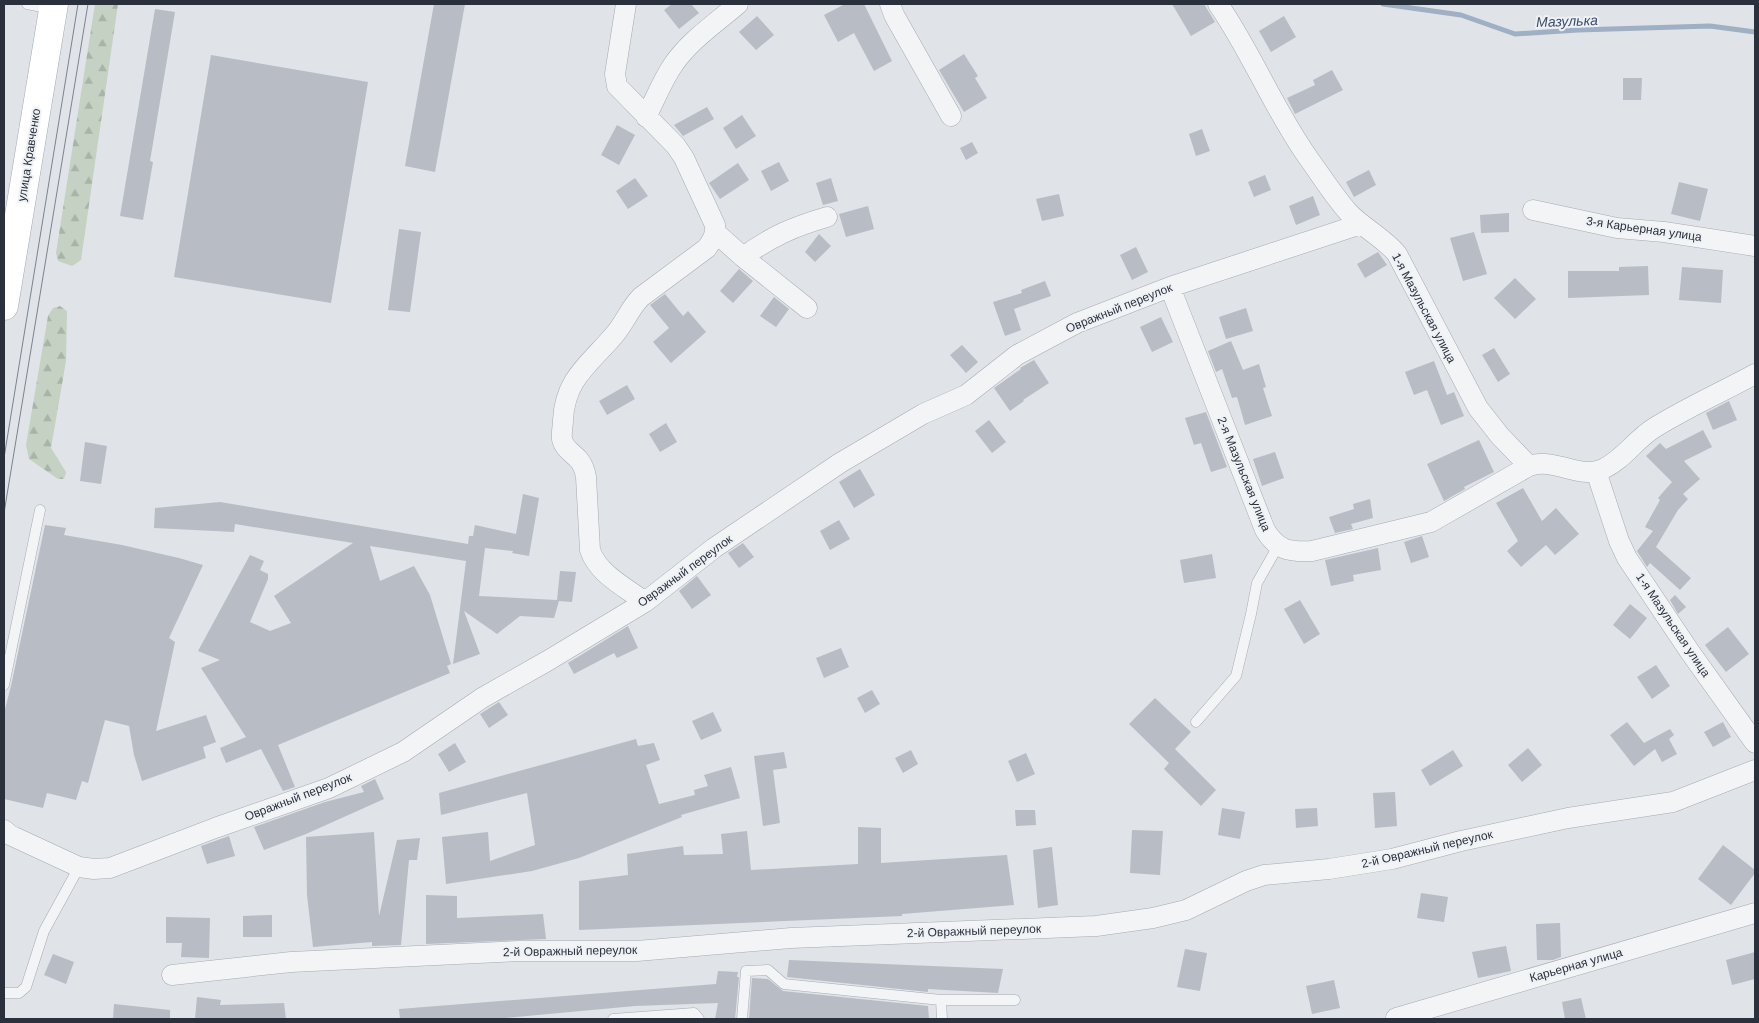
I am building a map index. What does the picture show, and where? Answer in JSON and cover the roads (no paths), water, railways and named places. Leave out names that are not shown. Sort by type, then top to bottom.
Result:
[{"type":"main road","name":"улица Кравченко","points":[[4,306],[7,266],[53,7]]},
{"type":"street","points":[[626,4],[615,74],[617,86],[666,135],[684,158],[715,225],[716,232],[707,248],[641,297],[632,306],[616,333],[586,364],[574,381],[563,413],[562,439],[565,447],[584,468],[586,477],[590,550],[593,560],[599,567],[644,602]]},
{"type":"street","points":[[646,117],[663,82],[683,52],[738,4]]},
{"type":"street","points":[[890,4],[894,15],[951,116]]},
{"type":"street","name":"1-я Мазульская улица","points":[[1218,4],[1308,157],[1348,212],[1382,239],[1397,254],[1478,408],[1500,436],[1529,466]]},
{"type":"street","name":"3-я Карьерная улица","points":[[1533,210],[1617,228],[1664,232],[1755,246]]},
{"type":"street","points":[[743,257],[762,244],[792,228],[827,217]]},
{"type":"street","name":"Овражный переулок","points":[[4,830],[10,835],[79,867],[94,869],[110,868],[215,828],[329,788],[403,752],[482,698],[644,602],[714,548],[840,463],[923,414],[966,395],[1017,355],[1078,323],[1170,287],[1361,224]]},
{"type":"street","points":[[716,232],[743,257],[806,308]]},
{"type":"street","name":"2-я Мазульская улица","points":[[1170,287],[1265,530],[1271,540],[1286,550],[1297,552],[1312,551],[1431,522],[1529,466]]},
{"type":"street","points":[[1529,466],[1542,463],[1588,472],[1604,469],[1652,429],[1755,374]]},
{"type":"street","name":"1-я Мазульская улица","points":[[1596,471],[1619,541],[1627,558],[1690,652],[1755,743]]},
{"type":"street","name":"2-й Овражный переулок","points":[[172,975],[291,962],[519,951],[637,951],[791,938],[1096,926],[1152,918],[1186,910],[1246,881],[1264,875],[1392,859],[1461,840],[1568,818],[1673,802],[1755,770]]},
{"type":"street","name":"Карьерная улица","points":[[1395,1019],[1755,913]]},
{"type":"lane","points":[[27,4],[53,7]]},
{"type":"lane","points":[[4,685],[40,510]]},
{"type":"lane","points":[[1196,722],[1236,676],[1252,614],[1256,583],[1278,546]]},
{"type":"lane","points":[[4,993],[19,993],[26,987],[44,931],[79,867]]},
{"type":"lane","points":[[742,1019],[746,971],[768,970],[784,984],[941,1000],[1015,1000]]},
{"type":"lane","points":[[941,1000],[942,1019]]},
{"type":"lane","points":[[613,1019],[694,1013],[699,1019]]},
{"type":"waterway","name":"Мазулька","points":[[1383,4],[1461,15],[1515,34],[1710,26],[1755,32]]},
{"type":"tram line","points":[[4,458],[78,4]]},
{"type":"tram line","points":[[4,513],[88,4]]}]
